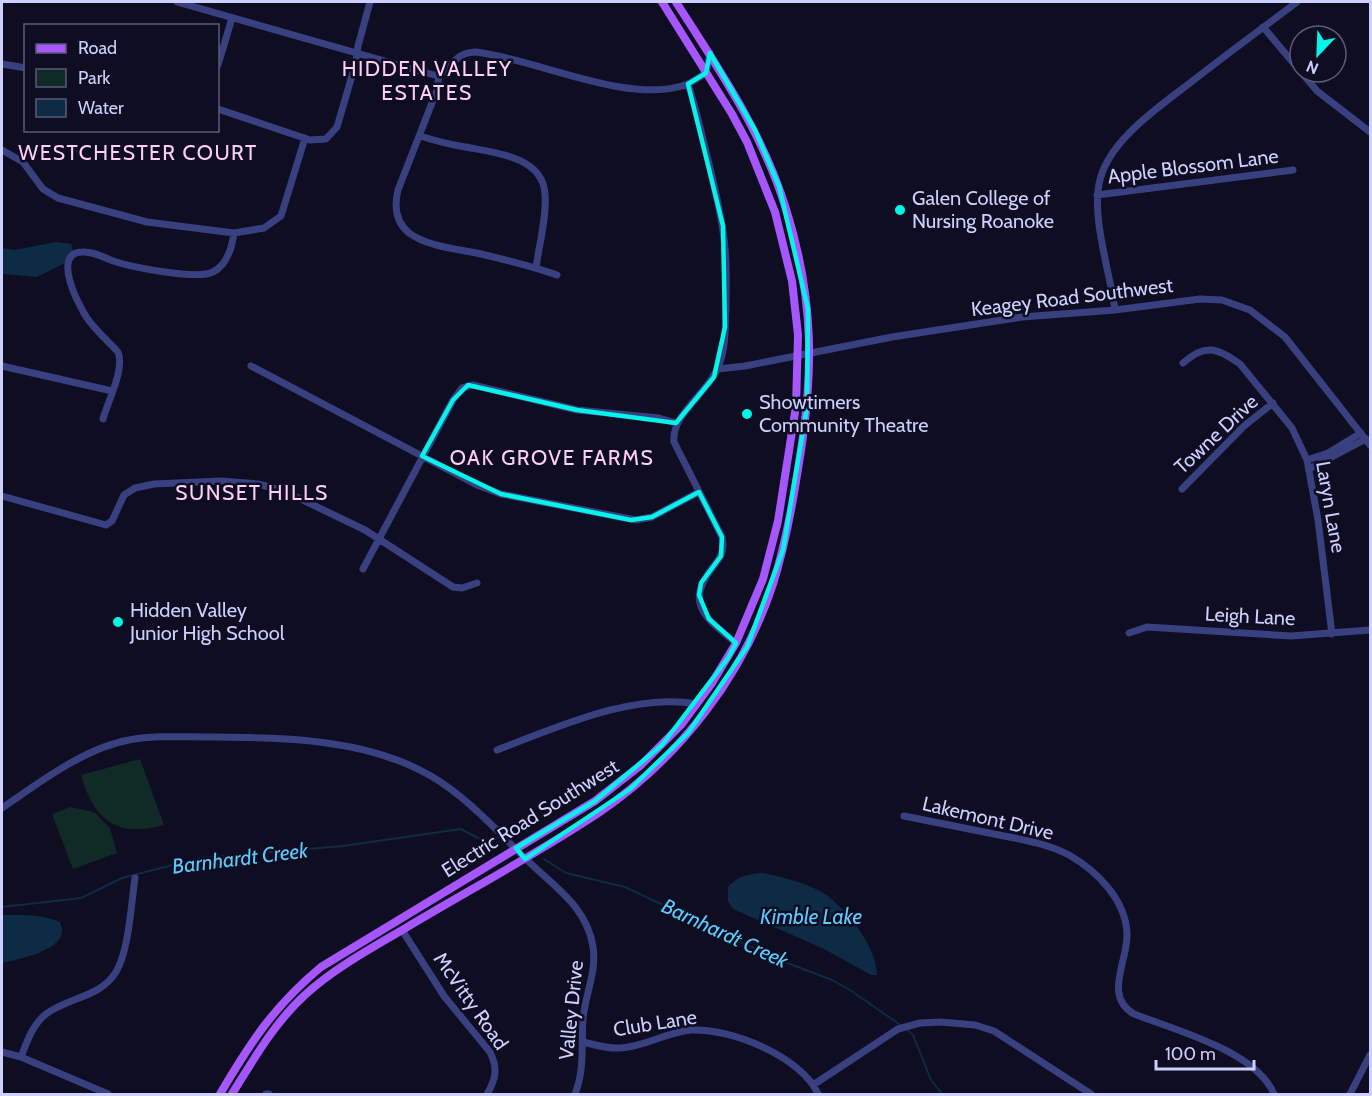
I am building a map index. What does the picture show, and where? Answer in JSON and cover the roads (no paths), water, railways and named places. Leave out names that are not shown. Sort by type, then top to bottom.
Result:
[{"type":"main road","name":"Electric Road Southwest","points":[[220,1095],[261,1028],[300,985],[339,955],[595,801],[624,780],[662,745],[712,684],[736,644],[763,579],[778,521],[796,406],[798,355],[792,280],[775,212],[747,142],[662,2]]},
{"type":"main road","name":"Electric Road Southwest","points":[[232,1095],[269,1035],[306,994],[339,968],[525,859],[600,811],[648,774],[699,719],[738,664],[765,608],[783,550],[805,422],[811,351],[803,277],[786,206],[755,130],[710,53],[676,2]]},
{"type":"street","points":[[177,2],[439,75]]},
{"type":"street","points":[[219,109],[305,138],[321,141],[326,139],[334,133],[344,103],[370,2]]},
{"type":"street","points":[[1115,310],[1100,229],[1097,195],[1106,164],[1133,130],[1297,2]]},
{"type":"street","points":[[219,62],[232,18]]},
{"type":"street","points":[[1263,27],[1317,91],[1371,132]]},
{"type":"street","points":[[557,275],[431,242],[416,237],[404,227],[397,213],[396,198],[437,90],[439,75],[458,56],[467,52],[476,52],[621,87],[665,89],[688,84],[706,73],[710,53]]},
{"type":"street","points":[[2,63],[24,68]]},
{"type":"street","points":[[688,84],[699,118],[720,211],[725,247],[725,327],[718,369],[703,392],[676,423],[673,434],[674,442],[720,530],[724,544],[719,559],[701,583],[700,603],[713,624],[736,644]]},
{"type":"street","points":[[420,136],[451,145],[506,155],[523,162],[539,175],[545,188],[545,201],[536,268]]},
{"type":"street","points":[[2,150],[23,162],[43,189],[58,198],[147,222],[234,233],[264,228],[280,216],[305,138]]},
{"type":"street","name":"Apple Blossom Lane","points":[[1097,195],[1293,170]]},
{"type":"street","points":[[103,419],[120,368],[120,357],[87,318],[78,301],[68,276],[67,268],[70,259],[76,253],[86,252],[143,268],[206,274],[216,270],[226,259],[234,233]]},
{"type":"street","name":"Keagey Road Southwest","points":[[718,369],[730,369],[811,351],[892,337],[1022,317],[1115,310],[1200,299],[1228,301],[1250,310],[1272,326],[1291,345],[1366,439]]},
{"type":"street","name":"Laryn Lane","points":[[1184,363],[1201,350],[1219,352],[1240,364],[1292,428],[1309,469],[1318,520],[1332,634]]},
{"type":"street","points":[[2,366],[112,391]]},
{"type":"street","points":[[251,366],[477,485],[501,494],[631,520],[652,517],[699,492]]},
{"type":"street","points":[[363,568],[453,400],[462,388],[468,385],[577,410],[659,418],[676,423]]},
{"type":"street","name":"Towne Drive","points":[[1182,489],[1244,426],[1273,403]]},
{"type":"street","points":[[1307,460],[1366,439]]},
{"type":"street","points":[[1309,469],[1366,439]]},
{"type":"street","points":[[2,496],[106,525],[112,521],[124,495],[135,488],[154,484],[221,481],[258,484],[284,491],[379,538],[453,587],[462,588],[477,583]]},
{"type":"street","name":"Leigh Lane","points":[[1129,633],[1147,627],[1291,636],[1371,630]]},
{"type":"street","points":[[497,750],[622,706],[667,701],[697,704]]},
{"type":"street","name":"Valley Drive","points":[[2,807],[106,746],[128,740],[167,737],[300,740],[374,753],[429,775],[456,793],[516,848],[525,859],[565,894],[583,917],[590,935],[594,961],[584,1010],[581,1076],[575,1095]]},
{"type":"street","name":"Lakemont Drive","points":[[904,816],[1045,845],[1079,861],[1103,883],[1123,914],[1127,934],[1118,983],[1120,1000],[1126,1008],[1134,1014],[1229,1051],[1260,1076],[1274,1095]]},
{"type":"street","points":[[21,1058],[33,1030],[45,1015],[105,986],[116,972],[124,952],[135,878]]},
{"type":"street","name":"McVitty Road","points":[[402,930],[444,996],[490,1052],[496,1072],[488,1095]]},
{"type":"street","points":[[813,1085],[898,1029],[920,1023],[951,1023],[975,1025],[994,1031],[1091,1095]]},
{"type":"street","name":"Club Lane","points":[[584,1042],[620,1048],[643,1044],[679,1032],[699,1030],[719,1033],[773,1052],[797,1068],[813,1085],[818,1095]]},
{"type":"street","points":[[2,1052],[108,1095]]},
{"type":"street","points":[[1350,1095],[1371,1055]]},
{"type":"water","points":[[56,242],[71,244],[74,253],[63,264],[37,277],[2,274],[2,248],[14,250]]},
{"type":"water","name":"Kimble Lake","points":[[762,873],[806,885],[822,892],[836,903],[853,921],[867,942],[876,964],[877,975],[871,975],[824,949],[733,909],[728,901],[728,887],[744,876]]},
{"type":"water","points":[[2,915],[39,916],[53,919],[60,922],[62,931],[60,938],[47,949],[2,963]]},
{"type":"waterway","name":"Barnhardt Creek","points":[[2,907],[81,898],[122,878],[200,858],[343,846],[461,829],[480,839]]},
{"type":"waterway","name":"Barnhardt Creek","points":[[544,859],[566,873],[625,887],[777,959],[832,980],[899,1024]]},
{"type":"waterway","name":"Barnhardt Creek","points":[[908,1031],[913,1035],[931,1080],[942,1094]]},
{"type":"place","name":"Galen College of Nursing Roanoke","points":[[900,210]]},
{"type":"place","name":"Showtimers Community Theatre","points":[[747,414]]},
{"type":"place","name":"Hidden Valley Junior High School","points":[[118,622]]},
{"type":"district","name":"HIDDEN VALLEY ESTATES","points":[[427,80]]},
{"type":"district","name":"WESTCHESTER COURT","points":[[138,152]]},
{"type":"district","name":"OAK GROVE FARMS","points":[[552,457]]},
{"type":"district","name":"SUNSET HILLS","points":[[252,492]]}]
